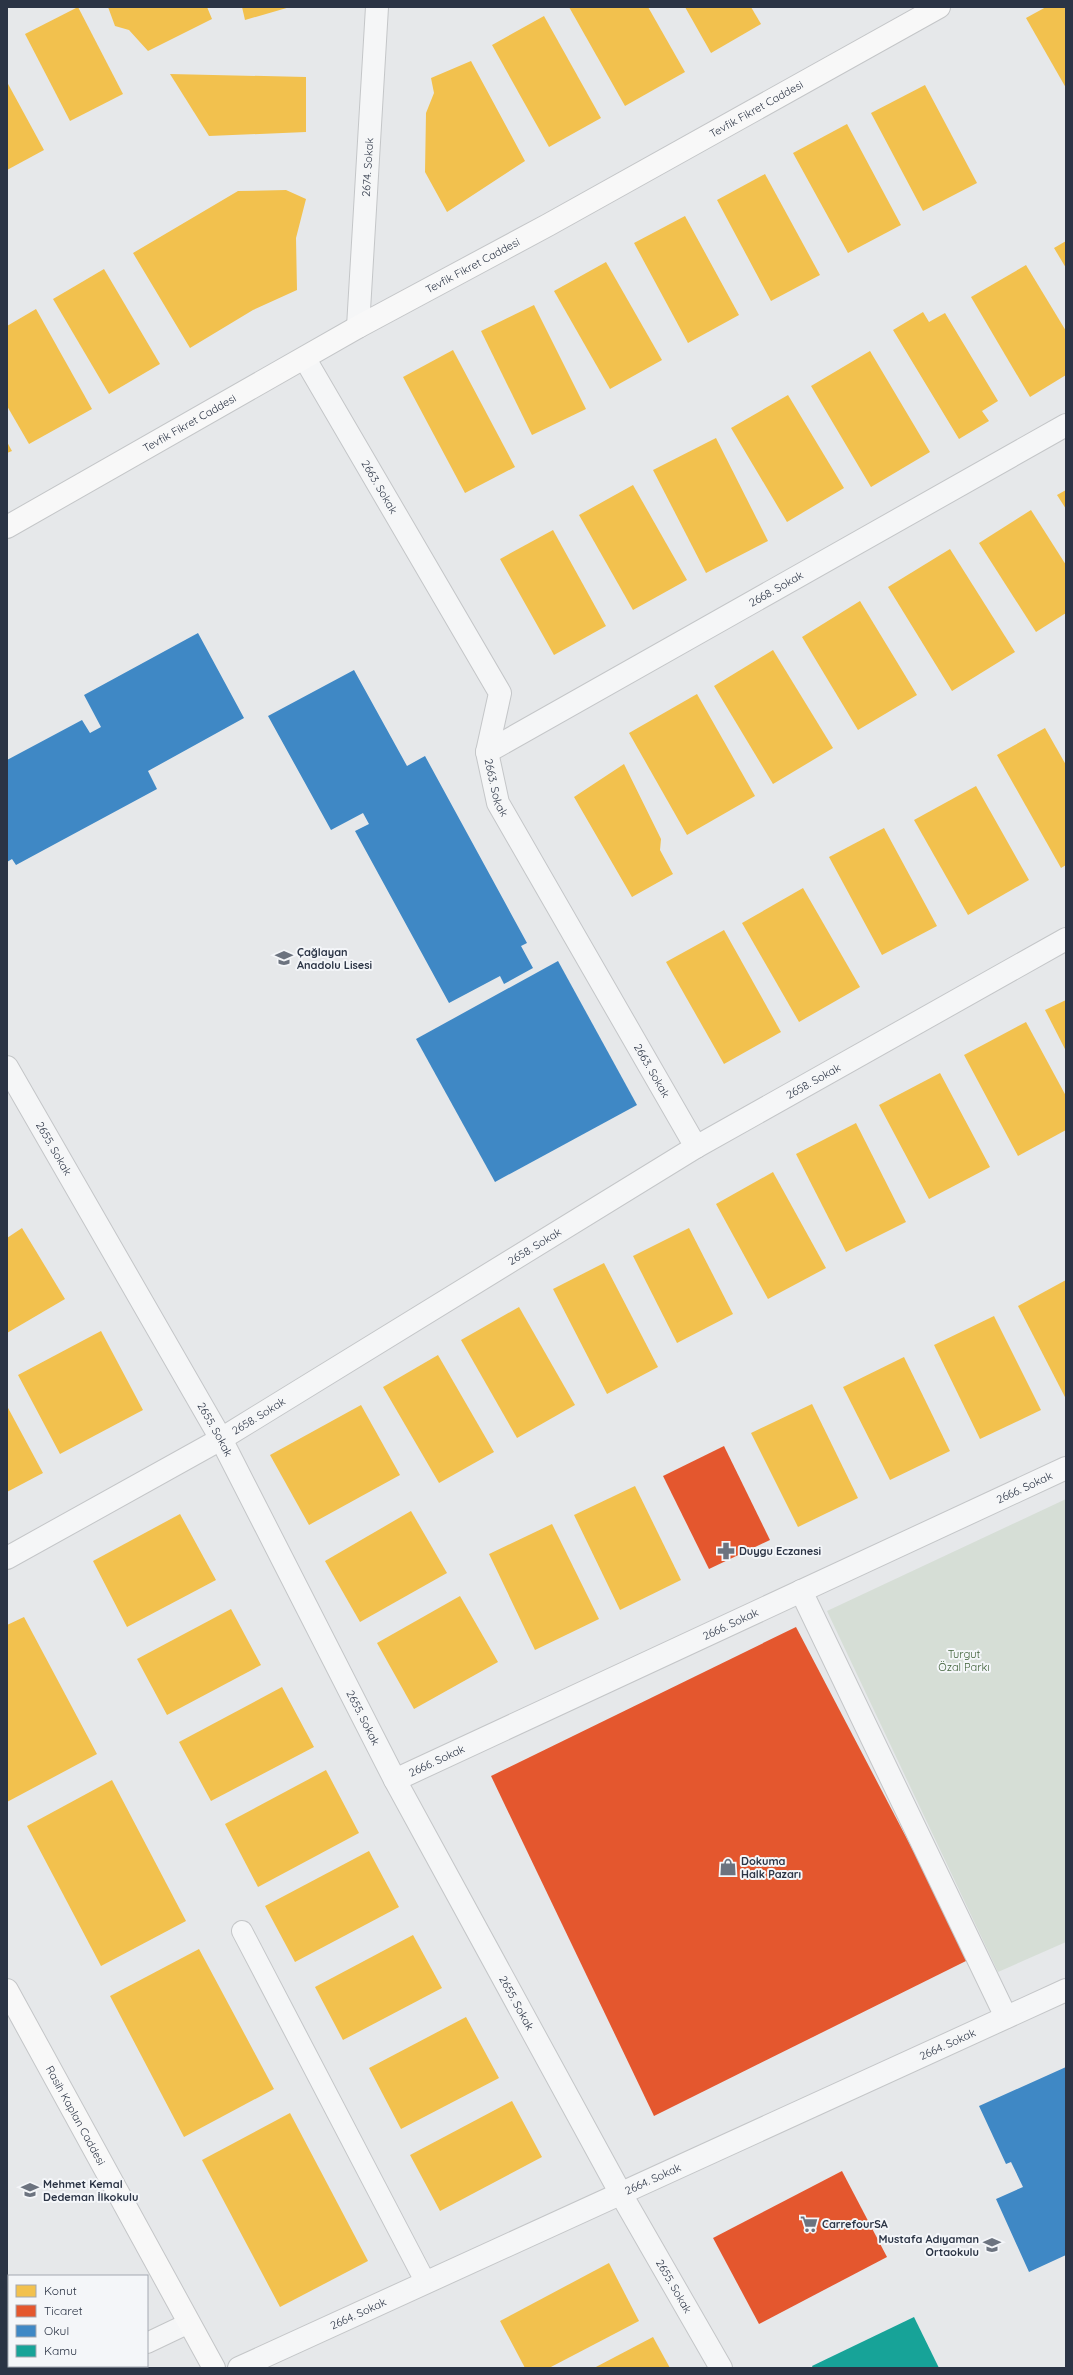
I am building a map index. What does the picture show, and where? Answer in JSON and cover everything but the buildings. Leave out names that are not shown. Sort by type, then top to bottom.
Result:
[{"type":"street","name":"2674. Sokak","points":[[358,327],[377,7]]},
{"type":"street","name":"Tevfik Fikret Caddesi","points":[[7,527],[305,359],[358,327],[548,225],[939,7]]},
{"type":"street","name":"2663. Sokak","points":[[305,359],[500,693],[487,752],[498,803],[696,1147]]},
{"type":"street","name":"2668. Sokak","points":[[487,752],[1066,425]]},
{"type":"street","name":"2658. Sokak","points":[[7,1558],[221,1439],[696,1147],[1066,939]]},
{"type":"street","name":"2655. Sokak","points":[[7,1067],[221,1439],[395,1780],[621,2194],[721,2368]]},
{"type":"street","name":"2666. Sokak","points":[[395,1780],[1066,1468]]},
{"type":"street","points":[[801,1591],[1006,2017]]},
{"type":"street","name":"Rasih Kaplan Caddesi","points":[[7,1990],[214,2368]]},
{"type":"street","name":"2664. Sokak","points":[[239,2368],[1066,1990]]},
{"type":"lane","points":[[242,1931],[426,2283]]},
{"type":"lane","points":[[148,2343],[189,2323]]},
{"type":"green space","name":"Turgut Özal Parkı","points":[[1066,1499],[1066,1942],[998,1972],[827,1611]]},
{"type":"place","name":"Çağlayan Anadolu Lisesi","points":[[284,958]]},
{"type":"place","name":"Duygu Eczanesi","points":[[726,1551]]},
{"type":"place","name":"Dokuma Halk Pazarı","points":[[728,1867]]},
{"type":"place","name":"Mehmet Kemal Dedeman İlkokulu","points":[[30,2190]]},
{"type":"place","name":"CarrefourSA","points":[[809,2224]]},
{"type":"place","name":"Mustafa Adıyaman Ortaokulu","points":[[992,2245]]}]
